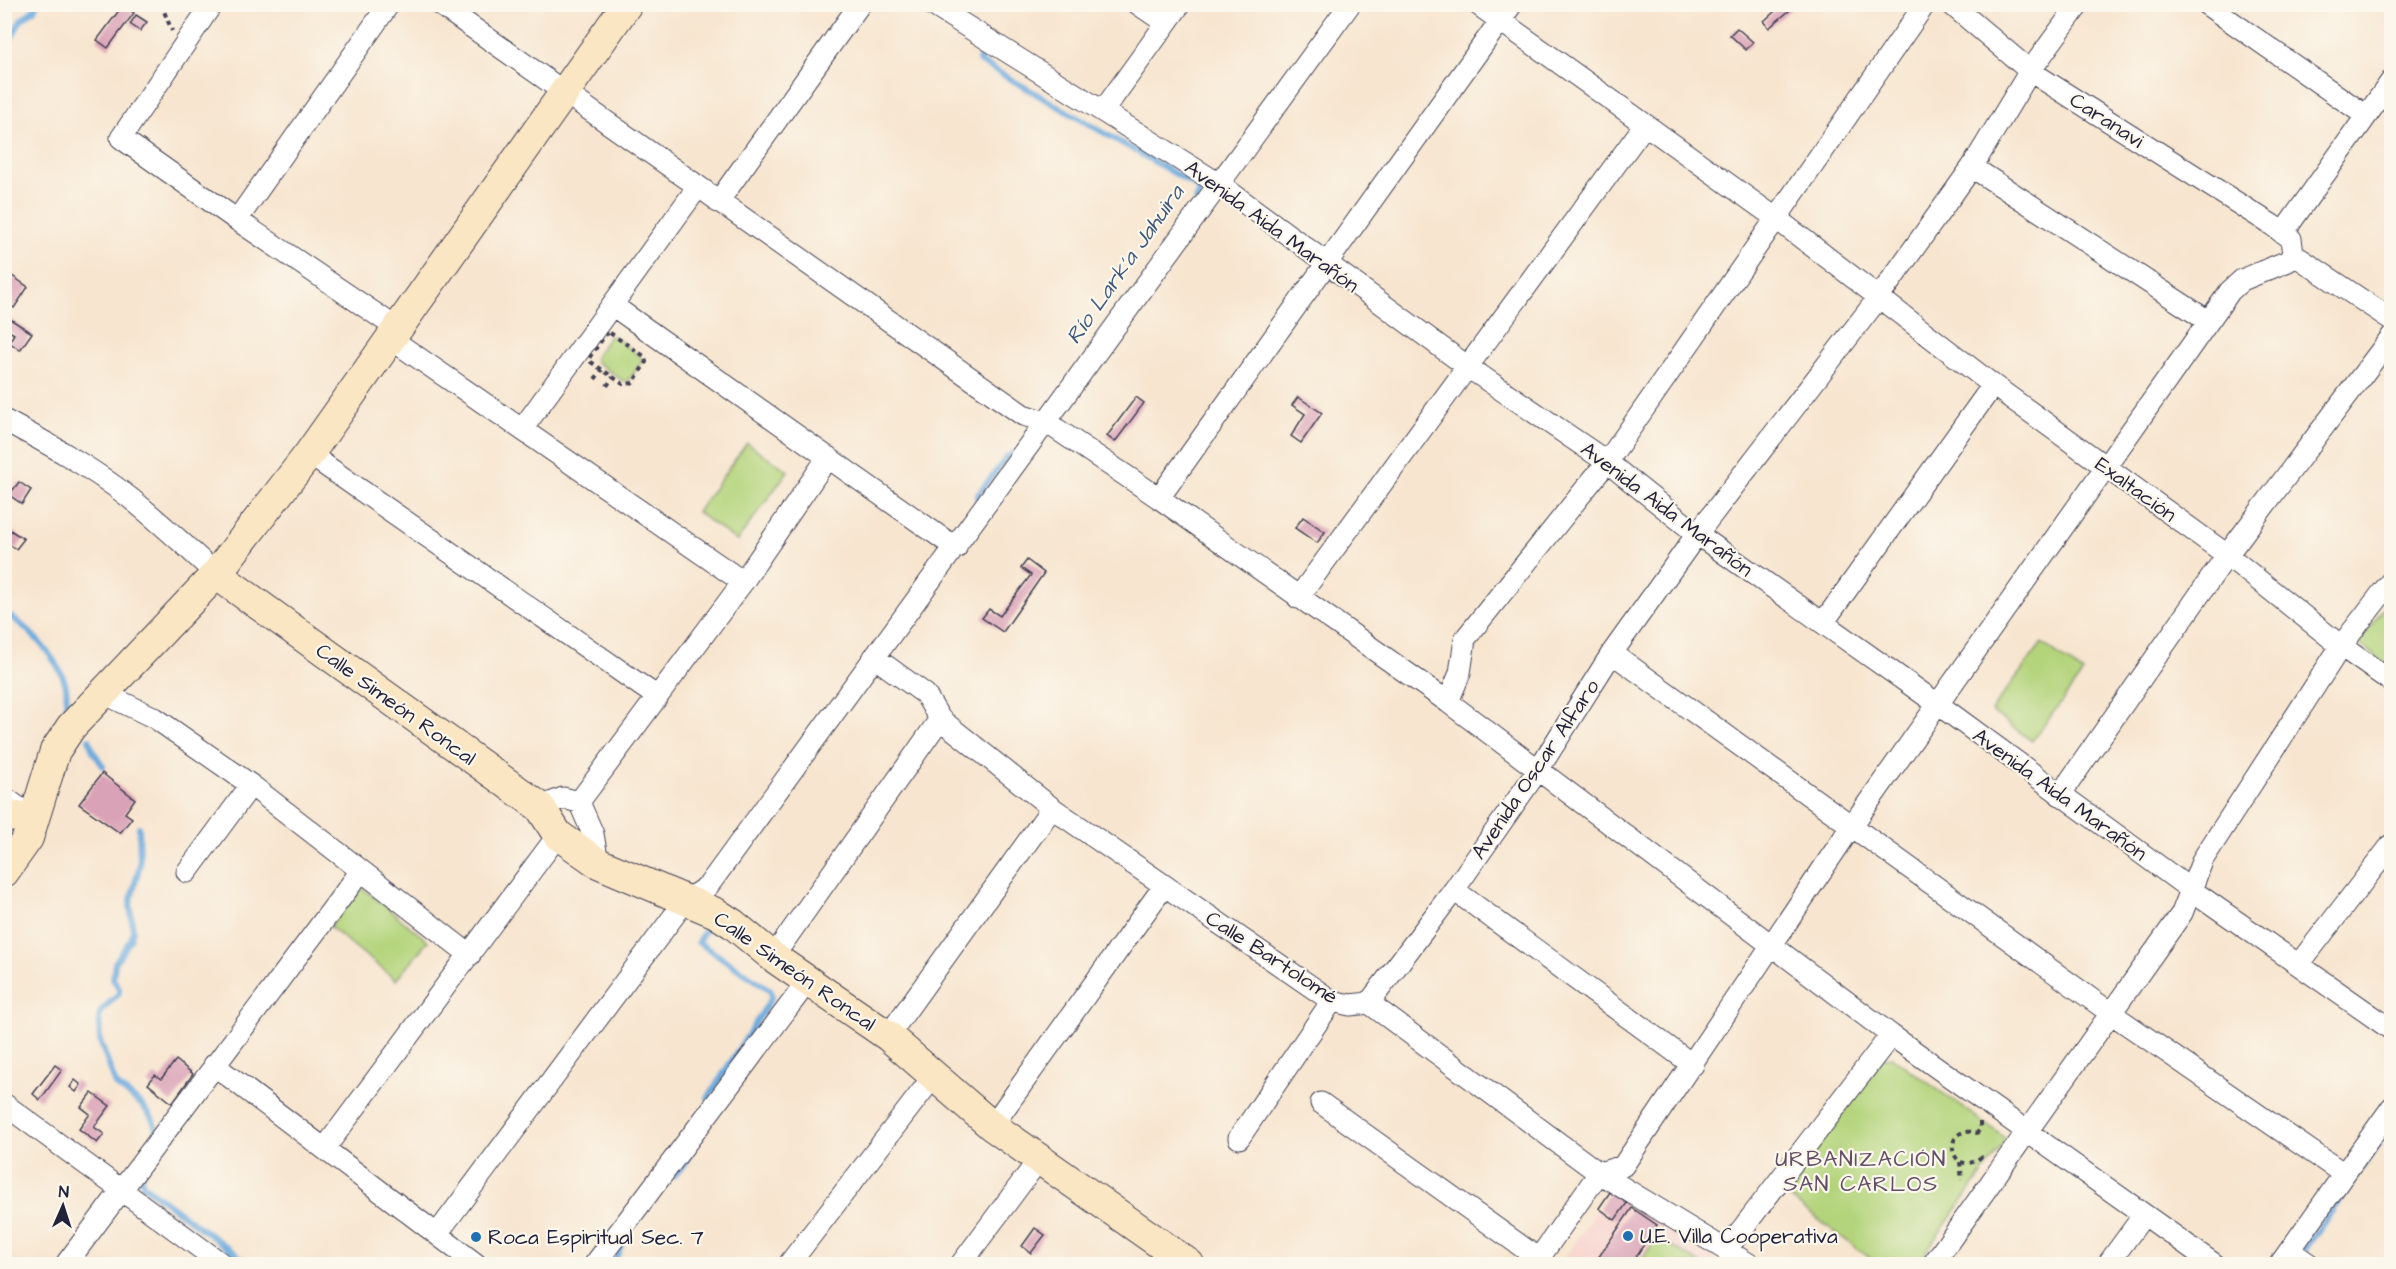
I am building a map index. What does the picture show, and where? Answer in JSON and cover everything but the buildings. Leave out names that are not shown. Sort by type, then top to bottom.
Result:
[{"type":"street","points":[[213,4],[122,138],[523,428],[743,582]]},
{"type":"street","points":[[237,220],[388,4]]},
{"type":"street","points":[[439,4],[697,188],[1023,415],[1046,422],[1159,498],[1448,702],[1891,1035],[2214,1264]]},
{"type":"street","points":[[4,872],[28,838],[55,751],[71,727],[216,574],[309,454],[627,4]]},
{"type":"street","points":[[718,202],[860,4]]},
{"type":"street","name":"Avenida Aida Marañón","points":[[931,4],[1218,184],[1468,367],[1607,462],[1697,534],[1939,705],[2190,889],[2391,1030]]},
{"type":"street","points":[[1138,4],[1166,23]]},
{"type":"street","points":[[1103,111],[1180,4]]},
{"type":"street","points":[[437,1234],[685,901],[708,886],[1350,4]]},
{"type":"street","name":"Exaltación","points":[[1477,4],[1506,13],[1644,126],[1778,219],[1992,385],[2227,555],[2341,646],[2391,682]]},
{"type":"street","points":[[1448,702],[1460,673],[1465,639],[1607,462],[1778,219],[1925,4]]},
{"type":"street","name":"Caranavi","points":[[1951,4],[2030,71],[2277,229]]},
{"type":"street","name":"Avenida Oscar Alfaro","points":[[1370,1003],[1454,890],[1538,770],[1612,653],[1697,534],[1879,297],[1972,167],[2030,71],[2079,4]]},
{"type":"street","points":[[2206,4],[2365,115]]},
{"type":"street","points":[[1159,498],[1506,13]]},
{"type":"street","points":[[1321,1103],[1537,1262],[1599,1173],[1623,1166],[1851,827],[2230,291],[2242,280],[2288,261],[2293,245],[2290,239],[2277,229],[2391,81]]},
{"type":"street","points":[[1298,598],[1644,126]]},
{"type":"street","points":[[1972,167],[2208,321]]},
{"type":"street","points":[[523,428],[697,188]]},
{"type":"street","points":[[2292,254],[2391,320]]},
{"type":"street","points":[[612,306],[956,548]]},
{"type":"street","points":[[2060,795],[2227,555],[2391,336]]},
{"type":"street","points":[[1823,623],[1992,385]]},
{"type":"street","points":[[4,420],[68,455],[128,496],[216,574]]},
{"type":"street","points":[[309,454],[656,696]]},
{"type":"street","points":[[579,802],[743,582],[828,457]]},
{"type":"street","name":"Calle Simeón Roncal","points":[[216,574],[540,807],[558,835],[598,863],[724,919],[772,957],[888,1036],[992,1126],[1189,1264]]},
{"type":"street","points":[[1933,1264],[2182,913],[2203,859],[2341,646],[2391,579]]},
{"type":"street","points":[[1612,653],[2112,1014],[2344,1174]]},
{"type":"street","name":"Calle Bartolomé","points":[[874,657],[925,694],[940,719],[1052,808],[1164,886],[1332,1001],[1350,1005],[1370,1003],[1599,1173],[1749,1264]]},
{"type":"street","points":[[103,693],[155,718],[251,785],[470,955]]},
{"type":"street","points":[[772,957],[940,719]]},
{"type":"street","points":[[187,872],[251,785]]},
{"type":"street","points":[[4,797],[34,818]]},
{"type":"street","points":[[540,807],[563,798],[579,802]]},
{"type":"street","points":[[579,802],[592,834],[598,863]]},
{"type":"street","points":[[888,1036],[1052,808]]},
{"type":"street","points":[[4,816],[34,818]]},
{"type":"street","points":[[325,1148],[558,835]]},
{"type":"street","points":[[2299,964],[2391,844]]},
{"type":"street","points":[[66,1264],[361,871]]},
{"type":"street","points":[[992,1126],[1164,886]]},
{"type":"street","points":[[1454,890],[1693,1065]]},
{"type":"street","points":[[595,1264],[808,981]]},
{"type":"street","points":[[1239,1138],[1332,1001]]},
{"type":"street","points":[[1726,1250],[1891,1035]]},
{"type":"street","points":[[214,1065],[476,1264]]},
{"type":"street","points":[[789,1264],[933,1077]]},
{"type":"street","points":[[6,1109],[122,1190],[222,1264]]},
{"type":"street","points":[[2309,1264],[2285,1258],[2344,1174],[2388,1121]]},
{"type":"street","points":[[962,1264],[1040,1158]]},
{"type":"street","points":[[2108,1264],[2144,1216]]},
{"type":"path","points":[[606,333],[610,333],[644,356],[646,362],[633,383],[623,384],[613,377],[591,362],[589,358],[606,333]]},
{"type":"path","points":[[595,379],[602,370]]},
{"type":"path","points":[[607,387],[613,377]]},
{"type":"path","points":[[1989,1106],[1980,1120],[1980,1129],[1977,1133],[1964,1131],[1955,1138],[1952,1150],[1955,1158],[1960,1162],[1969,1163],[1981,1157],[1982,1173],[1993,1181]]},
{"type":"path","points":[[1960,1162],[1962,1180]]},
{"type":"shaded area","name":"U.E. Villa Cooperativa","points":[[1610,1192],[1721,1264],[1560,1264]]},
{"type":"green space","points":[[613,336],[641,357],[642,361],[629,380],[623,381],[595,361],[595,357],[609,337]]},
{"type":"green space","points":[[747,443],[788,471],[737,541],[697,512]]},
{"type":"green space","points":[[2391,598],[2391,668],[2358,643]]},
{"type":"green space","points":[[2042,643],[2083,673],[2032,741],[1991,711]]},
{"type":"green space","points":[[362,888],[428,941],[396,980],[330,927]]},
{"type":"green space","points":[[1892,1057],[2004,1137],[2005,1142],[1917,1264],[1878,1264],[1783,1193],[1883,1058]]},
{"type":"green space","points":[[1657,1237],[1701,1264],[1639,1264]]},
{"type":"waterway","name":"Río Lark’a Jahuira","points":[[4,51],[21,20],[34,10],[37,4]]},
{"type":"waterway","name":"Río Lark’a Jahuira","points":[[972,37],[981,56],[979,61],[1198,187],[1200,191],[1196,200]]},
{"type":"waterway","name":"Río Lark’a Jahuira","points":[[978,503],[977,496],[1007,457],[1013,453]]},
{"type":"waterway","name":"Río Lark’a Jahuira","points":[[4,613],[22,625],[56,663],[66,686],[66,711]]},
{"type":"waterway","name":"Río Lark’a Jahuira","points":[[89,739],[93,751],[103,766]]},
{"type":"waterway","name":"Río Lark’a Jahuira","points":[[139,827],[140,864],[130,904],[133,930],[130,940],[115,963],[113,979],[119,988],[119,993],[99,1016],[100,1041],[116,1085],[142,1105],[152,1118],[158,1133]]},
{"type":"waterway","points":[[708,1098],[772,997],[770,990],[698,942],[711,920]]},
{"type":"waterway","name":"Río Lark’a Jahuira","points":[[2301,1255],[2379,1143]]},
{"type":"waterway","points":[[674,1176],[687,1161],[691,1150]]},
{"type":"waterway","name":"Río Lark’a Jahuira","points":[[143,1173],[141,1176],[143,1185],[249,1264]]},
{"type":"waterway","points":[[613,1264],[624,1240]]},
{"type":"place","name":"U.E. Villa Cooperativa","points":[[1628,1236]]},
{"type":"place","name":"Roca Espiritual Sec. 7","points":[[476,1237]]},
{"type":"district","name":"URBANIZACIÓN SAN CARLOS","points":[[1861,1170]]}]
